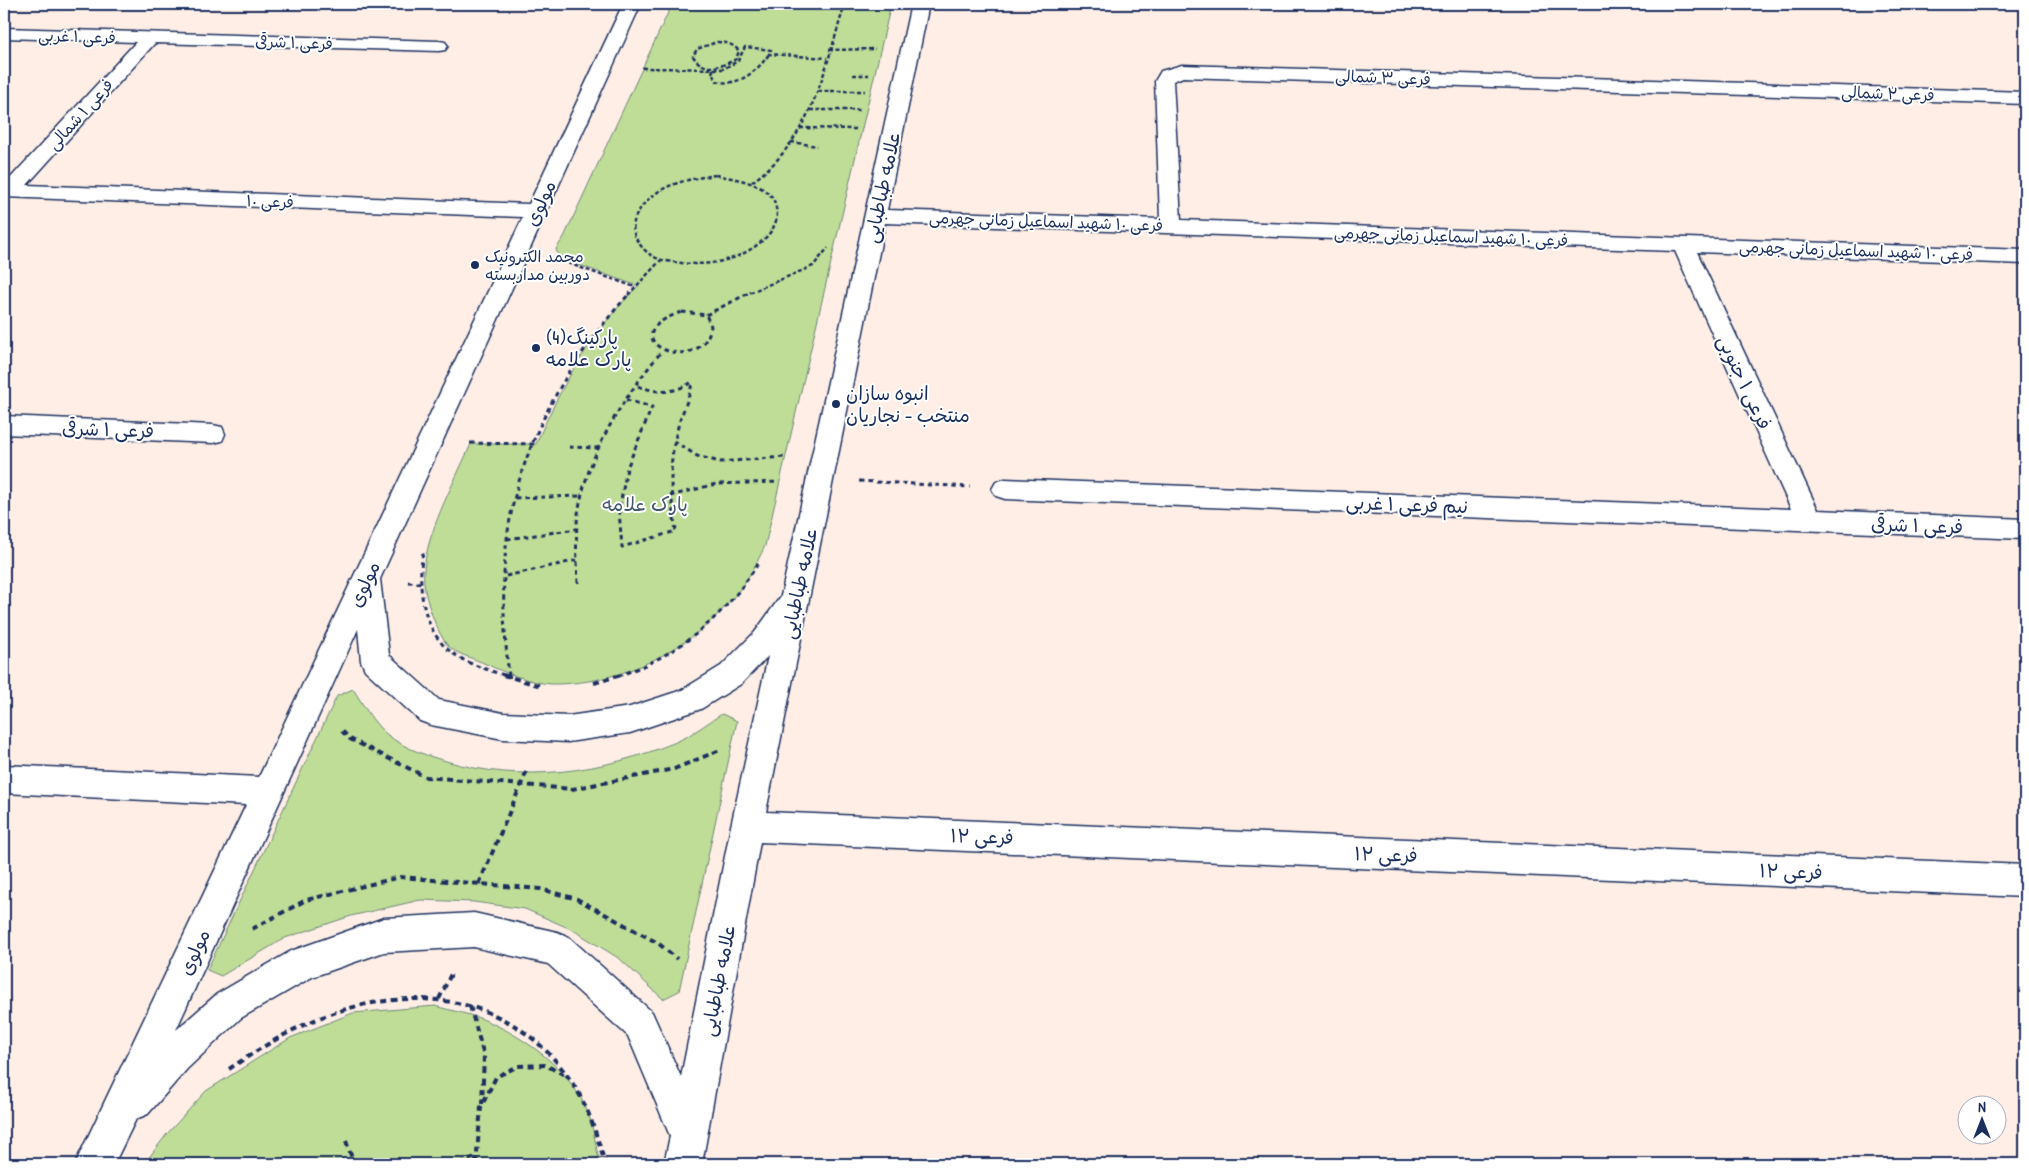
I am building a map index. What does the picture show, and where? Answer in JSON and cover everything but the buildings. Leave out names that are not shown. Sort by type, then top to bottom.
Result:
[{"type":"street","name":"مولوی","points":[[94,1164],[115,1123],[632,4]]},
{"type":"street","name":"علامه طباطبایی","points":[[686,1150],[747,826],[877,216],[920,4]]},
{"type":"street","name":"فرعی ۱ غربی","points":[[4,33],[150,38]]},
{"type":"street","name":"فرعی ۱ شرقی","points":[[150,38],[438,46]]},
{"type":"street","name":"فرعی ۱ شمالی","points":[[7,191],[150,38]]},
{"type":"street","name":"فرعی ۳ شمالی","points":[[1171,225],[1164,81],[1168,74],[1182,71],[1750,89]]},
{"type":"street","name":"فرعی ۲ شمالی","points":[[1750,89],[2025,98]]},
{"type":"street","name":"فرعی ۱۰","points":[[7,191],[536,211]]},
{"type":"street","name":"فرعی ۱۰ شهید اسماعیل زمانی جهرمی","points":[[877,216],[2025,256]]},
{"type":"street","name":"فرعی ۱ جنوبی","points":[[1682,244],[1809,520]]},
{"type":"street","name":"فرعی ۱ شرقی","points":[[4,425],[213,434]]},
{"type":"street","name":"نیم فرعی ۱ غربی","points":[[1005,489],[1809,520]]},
{"type":"street","name":"فرعی ۱ شرقی","points":[[1809,520],[2025,529]]},
{"type":"street","points":[[367,578],[375,661],[431,712],[503,726],[544,728],[568,729],[630,720],[691,700],[731,675],[765,641],[796,596]]},
{"type":"street","points":[[4,779],[268,792]]},
{"type":"street","name":"فرعی ۱۲","points":[[747,826],[2025,881]]},
{"type":"street","points":[[115,1123],[174,1056],[228,1006],[303,963],[384,935],[474,930],[557,949],[640,1024],[686,1150]]},
{"type":"path","points":[[752,182],[766,174],[791,142],[810,110],[818,92],[829,50],[845,4]]},
{"type":"path","points":[[738,54],[739,51],[731,44],[717,42],[702,45],[694,52],[693,56],[697,63],[713,68],[730,63],[738,54],[744,54]]},
{"type":"path","points":[[641,60],[638,68],[713,68],[733,66],[744,54],[745,47],[771,50],[766,60],[751,73],[726,82],[721,83],[716,80],[712,74],[713,68]]},
{"type":"path","points":[[829,50],[880,49]]},
{"type":"path","points":[[769,54],[827,58]]},
{"type":"path","points":[[853,74],[874,74]]},
{"type":"path","points":[[818,92],[870,91]]},
{"type":"path","points":[[810,110],[866,110]]},
{"type":"path","points":[[800,128],[862,129]]},
{"type":"path","points":[[791,142],[817,146]]},
{"type":"path","points":[[716,176],[739,178],[752,182],[772,196],[778,210],[776,225],[766,240],[748,252],[719,263],[703,266],[679,265],[661,260],[643,250],[634,237],[633,223],[639,208],[652,195],[670,185],[692,178],[716,176]]},
{"type":"path","points":[[706,316],[710,326],[710,333],[699,346],[681,352],[662,351],[651,342],[651,329],[663,317],[682,312],[706,316],[744,295],[813,266],[833,242]]},
{"type":"path","points":[[554,257],[560,262],[635,286]]},
{"type":"path","points":[[509,678],[505,601],[507,539],[515,498],[535,444],[555,398],[570,370],[606,321],[635,286],[661,260]]},
{"type":"path","points":[[578,583],[577,528],[582,496],[599,448],[635,385],[662,351]]},
{"type":"path","points":[[626,400],[652,407],[627,468],[619,511],[622,548],[676,531],[670,496],[669,465],[679,421],[691,394],[692,382],[676,393],[658,394],[635,385]]},
{"type":"path","points":[[674,441],[697,456],[720,462],[787,457],[786,463]]},
{"type":"path","points":[[430,442],[535,444]]},
{"type":"path","points":[[467,452],[471,443]]},
{"type":"path","points":[[570,447],[599,448]]},
{"type":"path","points":[[780,491],[783,476]]},
{"type":"path","points":[[821,479],[1005,489]]},
{"type":"path","points":[[670,496],[716,484],[782,482]]},
{"type":"path","points":[[515,498],[582,496]]},
{"type":"path","points":[[507,539],[577,528]]},
{"type":"path","points":[[424,550],[420,583],[423,604],[431,624],[446,648],[509,678],[548,688],[544,728],[522,786],[479,883],[474,930],[438,999]]},
{"type":"path","points":[[592,683],[623,675],[661,660],[693,638],[728,607],[752,576],[763,554]]},
{"type":"path","points":[[506,576],[578,560]]},
{"type":"path","points":[[223,1073],[259,1049],[298,1028],[357,1006],[438,999],[470,1006],[512,1023],[533,1038],[556,1059],[570,1077],[591,1115],[605,1164]]},
{"type":"path","points":[[470,1006],[484,1056],[482,1108],[476,1164]]},
{"type":"path","points":[[482,1108],[496,1077],[518,1066],[545,1065],[570,1077]]},
{"type":"path","points":[[346,1141],[354,1164]]},
{"type":"path","points":[[459,1164],[477,1156]]},
{"type":"green space","name":"پارک علامه","points":[[672,4],[891,4],[765,546],[749,576],[732,599],[712,620],[689,639],[664,655],[609,677],[551,684],[535,682],[461,654],[448,646],[436,625],[425,590],[424,567],[427,550],[440,512],[471,444],[536,444],[556,401],[579,360],[621,303],[638,286],[559,258],[556,249],[564,237]]},
{"type":"green space","points":[[353,689],[379,727],[402,744],[446,761],[504,772],[562,771],[620,761],[676,742],[722,714],[737,721],[679,991],[663,999],[620,959],[573,930],[525,909],[474,902],[420,900],[351,916],[285,938],[221,976],[207,970],[337,696]]},
{"type":"green space","points":[[435,1006],[487,1021],[518,1037],[547,1058],[572,1084],[589,1115],[600,1164],[144,1164],[167,1134],[206,1091],[290,1038],[353,1013]]},
{"type":"place","name":"محمد الکترونیک دوربین مداربسته","points":[[475,265]]},
{"type":"place","name":"پارکینگ(4) پارک علامه","points":[[536,348]]},
{"type":"place","name":"انبوه سازان منتخب - نجاریان","points":[[836,404]]}]
